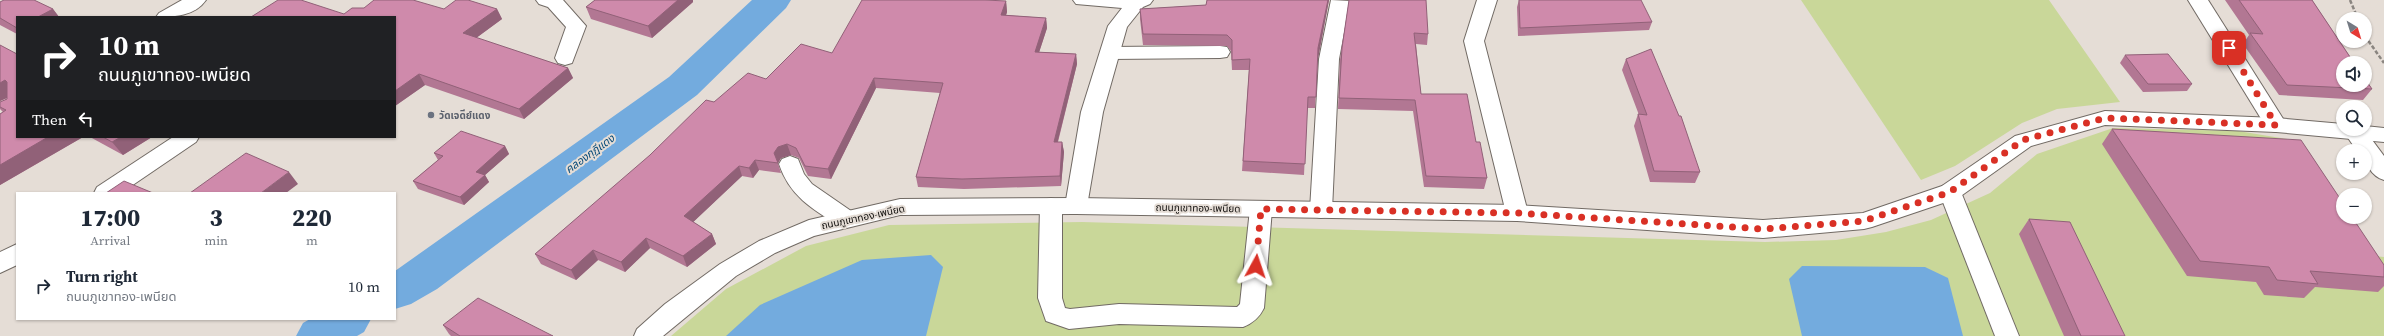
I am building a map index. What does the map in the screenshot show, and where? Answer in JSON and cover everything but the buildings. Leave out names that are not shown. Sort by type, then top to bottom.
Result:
[{"type":"main road","points":[[168,16],[196,0]]},
{"type":"main road","points":[[546,0],[555,3],[576,26],[565,58]]},
{"type":"main road","points":[[1083,0],[1139,2]]},
{"type":"main road","points":[[1487,0],[1474,41],[1517,213]]},
{"type":"main road","points":[[2198,0],[2276,125]]},
{"type":"main road","points":[[1320,210],[1329,59],[1340,1]]},
{"type":"main road","points":[[1076,206],[1092,112],[1118,26],[1139,2]]},
{"type":"main road","points":[[1110,53],[1220,52]]},
{"type":"main road","name":"ถนนภูเขาทอง-เพนียด","points":[[646,336],[674,310],[728,270],[767,247],[809,229],[900,207],[1076,206],[1517,213],[1763,229],[1864,221],[1950,192],[2023,140],[2105,118],[2276,125],[2336,130]]},
{"type":"main road","name":"ถนนภูเขาทอง-เพนียด","points":[[2372,134],[2384,135]]},
{"type":"main road","points":[[2358,136],[2384,172]]},
{"type":"main road","points":[[106,192],[187,138]]},
{"type":"main road","points":[[790,164],[793,177],[802,189],[846,219]]},
{"type":"main road","points":[[1950,192],[2007,336]]},
{"type":"main road","points":[[1050,206],[1050,298],[1055,314],[1069,319],[1120,314],[1244,318],[1252,308],[1261,209]]},
{"type":"main road","points":[[0,264],[16,254]]},
{"type":"path","points":[[2350,0],[2355,12]]},
{"type":"path","points":[[2372,46],[2384,63]]},
{"type":"green space","points":[[1801,0],[2049,0],[2120,102],[2057,109],[2022,123],[1955,166],[1921,180]]},
{"type":"green space","points":[[2113,128],[2238,131],[2287,139],[2336,213],[2336,224],[2343,224],[2364,255],[2384,257],[2384,336],[671,336],[726,289],[806,246],[889,225],[1082,222],[1765,242],[1836,240],[1886,232],[1931,220],[1990,193],[2037,154]]},
{"type":"water","points":[[931,255],[943,267],[926,336],[726,336],[760,305],[862,260]]},
{"type":"water","points":[[1802,266],[1925,267],[1948,278],[1963,336],[1802,336],[1789,279]]},
{"type":"waterway","name":"คลองกุฎีแดง","points":[[396,291],[421,277],[683,86],[773,0]]},
{"type":"waterway","name":"คลองกุฎีแดง","points":[[319,336],[346,320]]},
{"type":"place","name":"วัดเจดีย์แดง","points":[[431,115]]},
{"type":"route","points":[[1256,266],[1261,209],[1517,213],[1763,229],[1864,221],[1950,192],[2023,140],[2105,118],[2276,125],[2229,48]]}]
